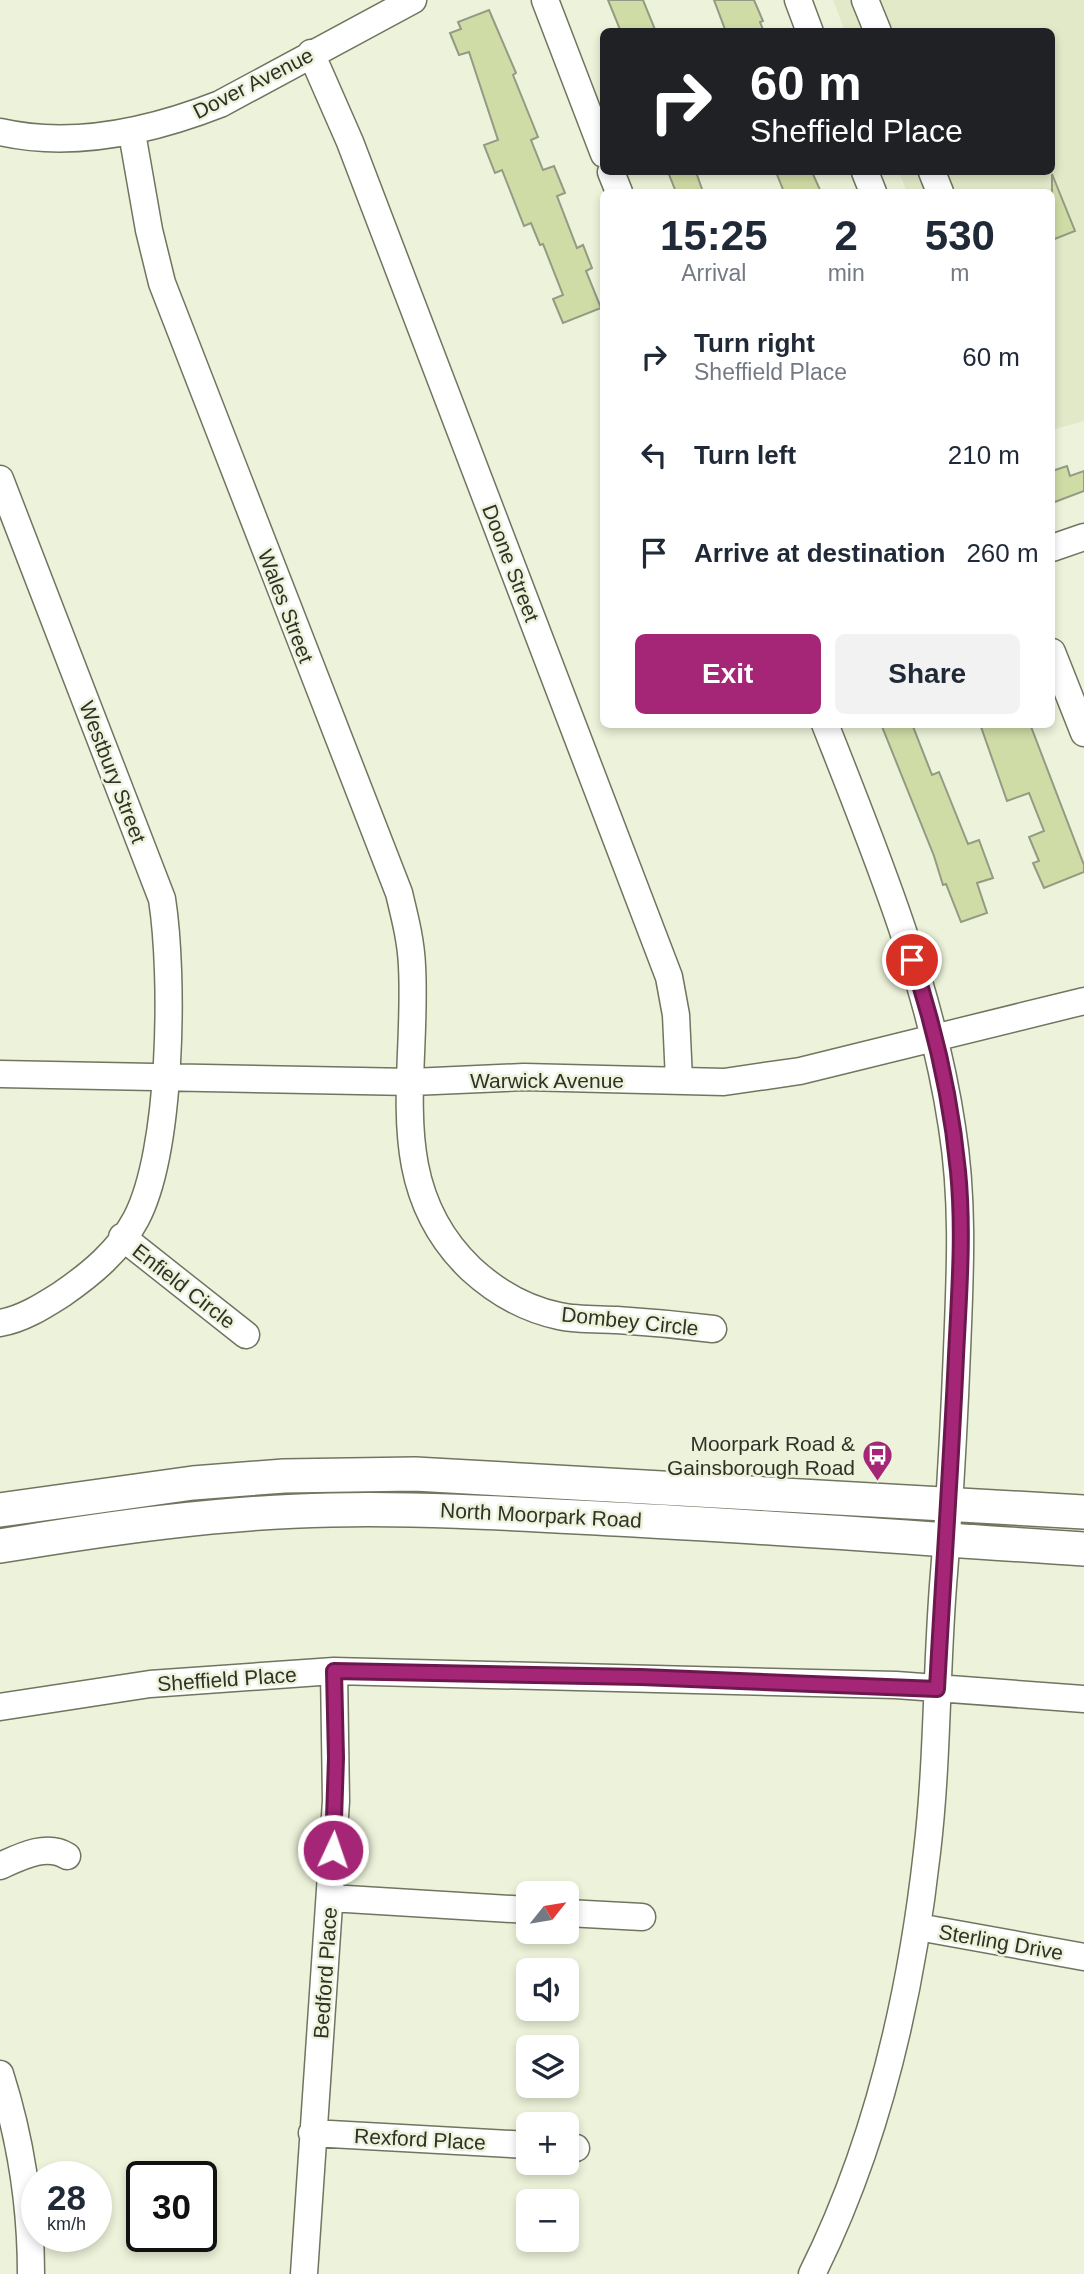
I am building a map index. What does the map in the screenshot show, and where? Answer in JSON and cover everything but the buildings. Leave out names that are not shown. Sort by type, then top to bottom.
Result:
[{"type":"main road","name":"North Moorpark Road","points":[[0,1510],[192,1483],[284,1476],[415,1474],[1084,1512]]},
{"type":"main road","name":"North Moorpark Road","points":[[0,1546],[159,1523],[328,1510],[442,1510],[1084,1549]]},
{"type":"street","name":"Dover Avenue","points":[[0,132],[72,138],[132,133],[220,104],[413,0]]},
{"type":"street","points":[[545,0],[600,144]]},
{"type":"street","points":[[798,0],[808,28]]},
{"type":"street","points":[[865,0],[876,28]]},
{"type":"street","name":"Doone Street","points":[[311,53],[350,142],[669,977],[676,1015],[679,1080]]},
{"type":"street","name":"Wales Street","points":[[132,133],[149,230],[174,316],[398,893],[409,934],[412,966],[412,1082]]},
{"type":"street","name":"Westbury Street","points":[[0,479],[162,899],[166,927],[166,1076],[153,1172],[135,1220],[95,1272],[30,1313],[0,1323]]},
{"type":"street","points":[[1055,547],[1084,537]]},
{"type":"street","points":[[1055,660],[1084,733]]},
{"type":"street","points":[[812,2274],[869,2128],[906,1993],[918,1927],[928,1848],[950,1504],[961,1217],[952,1126],[936,1038],[876,854],[827,728]]},
{"type":"street","name":"Warwick Avenue","points":[[0,1074],[412,1082],[524,1077],[724,1082],[800,1071],[1084,1001]]},
{"type":"street","name":"Dombey Circle","points":[[412,1082],[411,1135],[415,1177],[426,1209],[457,1255],[480,1277],[514,1300],[559,1316],[713,1329]]},
{"type":"street","name":"Enfield Circle","points":[[122,1237],[246,1335]]},
{"type":"street","name":"Sheffield Place","points":[[0,1707],[150,1684],[334,1671],[641,1677],[937,1689],[1084,1699]]},
{"type":"street","name":"Bedford Place","points":[[304,2274],[336,1801],[334,1671]]},
{"type":"street","points":[[0,1866],[39,1851],[54,1851],[67,1856]]},
{"type":"street","points":[[330,1898],[516,1909]]},
{"type":"street","points":[[579,1914],[642,1917]]},
{"type":"street","name":"Sterling Drive","points":[[918,1927],[1084,1957]]},
{"type":"street","points":[[0,2074],[24,2164],[31,2223],[31,2274]]},
{"type":"street","name":"Rexford Place","points":[[312,2133],[516,2144]]},
{"type":"shaded area","points":[[833,0],[1084,0],[1084,421],[1055,429],[1055,189],[906,189],[900,175],[1055,175],[1055,28],[844,28]]},
{"type":"place","name":"Moorpark Road & Gainsborough Road","points":[[878,1482]]},
{"type":"route","points":[[333,1850],[336,1801],[334,1671],[641,1677],[897,1685],[937,1689],[950,1504],[961,1217],[958,1171],[939,1052],[930,1012],[912,960]]}]
